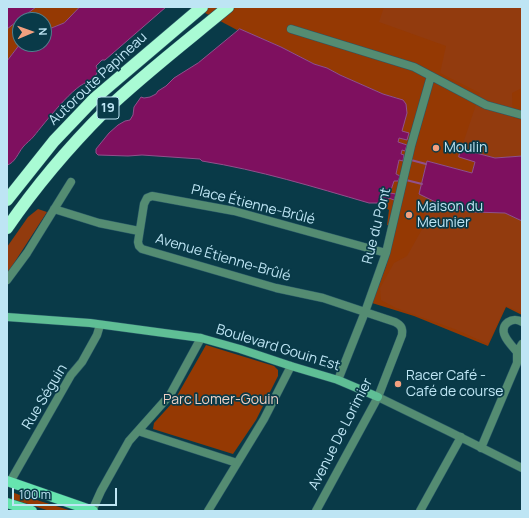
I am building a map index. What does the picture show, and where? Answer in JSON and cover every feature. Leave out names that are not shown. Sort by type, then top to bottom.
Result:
[{"type":"highway","name":"Autoroute Papineau","points":[[7,200],[42,155],[89,104],[202,7]]},
{"type":"highway","name":"Autoroute Papineau","points":[[7,228],[44,178],[91,126],[151,71],[228,7]]},
{"type":"main road","points":[[9,481],[92,511]]},
{"type":"main road","points":[[7,503],[32,511]]},
{"type":"street","points":[[292,29],[414,67],[486,105],[522,115]]},
{"type":"street","name":"Rue du Pont","points":[[338,380],[365,312],[386,253],[397,200],[430,76]]},
{"type":"street","points":[[7,280],[27,253],[71,182]]},
{"type":"street","name":"Place Étienne-Brûlé","points":[[139,231],[145,200],[152,196],[234,211],[386,253]]},
{"type":"street","name":"Avenue Étienne-Brûlé","points":[[54,208],[99,223],[139,231],[138,244],[145,250],[276,288],[324,298],[400,325]]},
{"type":"street","name":"Boulevard Gouin Est","points":[[7,317],[100,325],[201,338],[240,349],[338,380],[378,397],[522,468]]},
{"type":"street","points":[[517,352],[505,336],[504,329],[507,323],[511,320],[522,322]]},
{"type":"street","name":"Rue Séguin","points":[[9,481],[71,374],[82,362],[97,335],[100,325]]},
{"type":"street","name":"Avenue De Lorimier","points":[[316,511],[378,397],[402,335],[403,331],[400,325]]},
{"type":"street","points":[[92,511],[101,491],[129,441],[170,395],[201,338]]},
{"type":"street","points":[[482,448],[517,363],[517,352],[522,344]]},
{"type":"street","points":[[208,511],[264,419],[291,366]]},
{"type":"street","points":[[138,432],[237,463]]},
{"type":"street","points":[[420,511],[461,437]]},
{"type":"green space","points":[[36,7],[80,7],[64,23],[52,28],[52,12],[29,12]]},
{"type":"green space","points":[[194,7],[522,7],[522,156],[480,155],[475,162],[472,173],[427,161],[419,194],[522,221],[522,315],[506,307],[488,346],[414,316],[372,303],[386,266],[396,228],[387,225],[389,210],[386,208],[388,198],[394,199],[390,193],[394,180],[398,181],[400,176],[396,174],[399,160],[403,161],[404,155],[401,154],[406,145],[398,142],[399,138],[407,140],[409,134],[401,131],[407,113],[397,98],[383,94],[327,68],[314,64],[281,47],[240,29],[237,30]]},
{"type":"green space","points":[[12,25],[12,52],[14,52],[7,61],[7,29]]},
{"type":"green space","name":"Parc Lomer-Gouin","points":[[206,345],[274,366],[278,370],[278,376],[256,420],[233,454],[153,429],[154,423],[174,401]]},
{"type":"green space","points":[[14,493],[72,511],[50,511],[11,499]]},
{"type":"shaded area","points":[[7,7],[36,7],[29,12],[12,12],[12,25],[7,29]]},
{"type":"shaded area","points":[[80,7],[166,7],[105,60],[102,60],[96,66],[98,71],[91,84],[89,82],[83,84],[68,96],[24,146],[14,160],[7,165],[7,61],[14,52],[52,52],[52,28],[64,23]]},
{"type":"shaded area","points":[[384,7],[522,7],[522,88],[512,93],[513,118],[522,120],[522,156],[495,158],[461,149],[480,93],[440,73],[446,46],[379,22]]},
{"type":"shaded area","points":[[240,29],[281,47],[314,64],[327,68],[383,94],[403,100],[406,104],[407,113],[402,131],[409,133],[407,140],[399,138],[398,142],[407,145],[405,151],[402,150],[401,154],[404,155],[403,161],[399,160],[396,174],[400,176],[398,181],[394,181],[390,193],[396,194],[394,200],[389,198],[388,201],[381,203],[369,203],[286,179],[202,161],[200,159],[142,155],[98,155],[96,153],[96,149],[109,133],[118,125],[130,120],[133,115],[134,107],[141,97],[150,97],[156,94],[174,78],[198,63]]},
{"type":"shaded area","points":[[461,149],[495,158],[522,156],[522,221],[505,213],[474,212],[446,207],[419,194],[427,161],[472,173],[475,162],[459,157]]},
{"type":"shaded area","points":[[419,194],[446,207],[474,212],[505,213],[522,221],[522,313],[506,306],[488,344],[457,330],[396,308],[381,300],[380,288],[394,263],[407,256],[425,224],[425,215],[417,206],[416,200]]},
{"type":"shaded area","points":[[38,209],[47,212],[7,274],[7,247],[28,217]]},
{"type":"waterway","points":[[411,160],[426,164]]},
{"type":"waterway","points":[[406,180],[422,184]]},
{"type":"place","name":"Moulin","points":[[436,148]]},
{"type":"place","name":"Maison du Meunier","points":[[409,215]]},
{"type":"place","name":"Racer Café - Café de course","points":[[398,384]]}]
